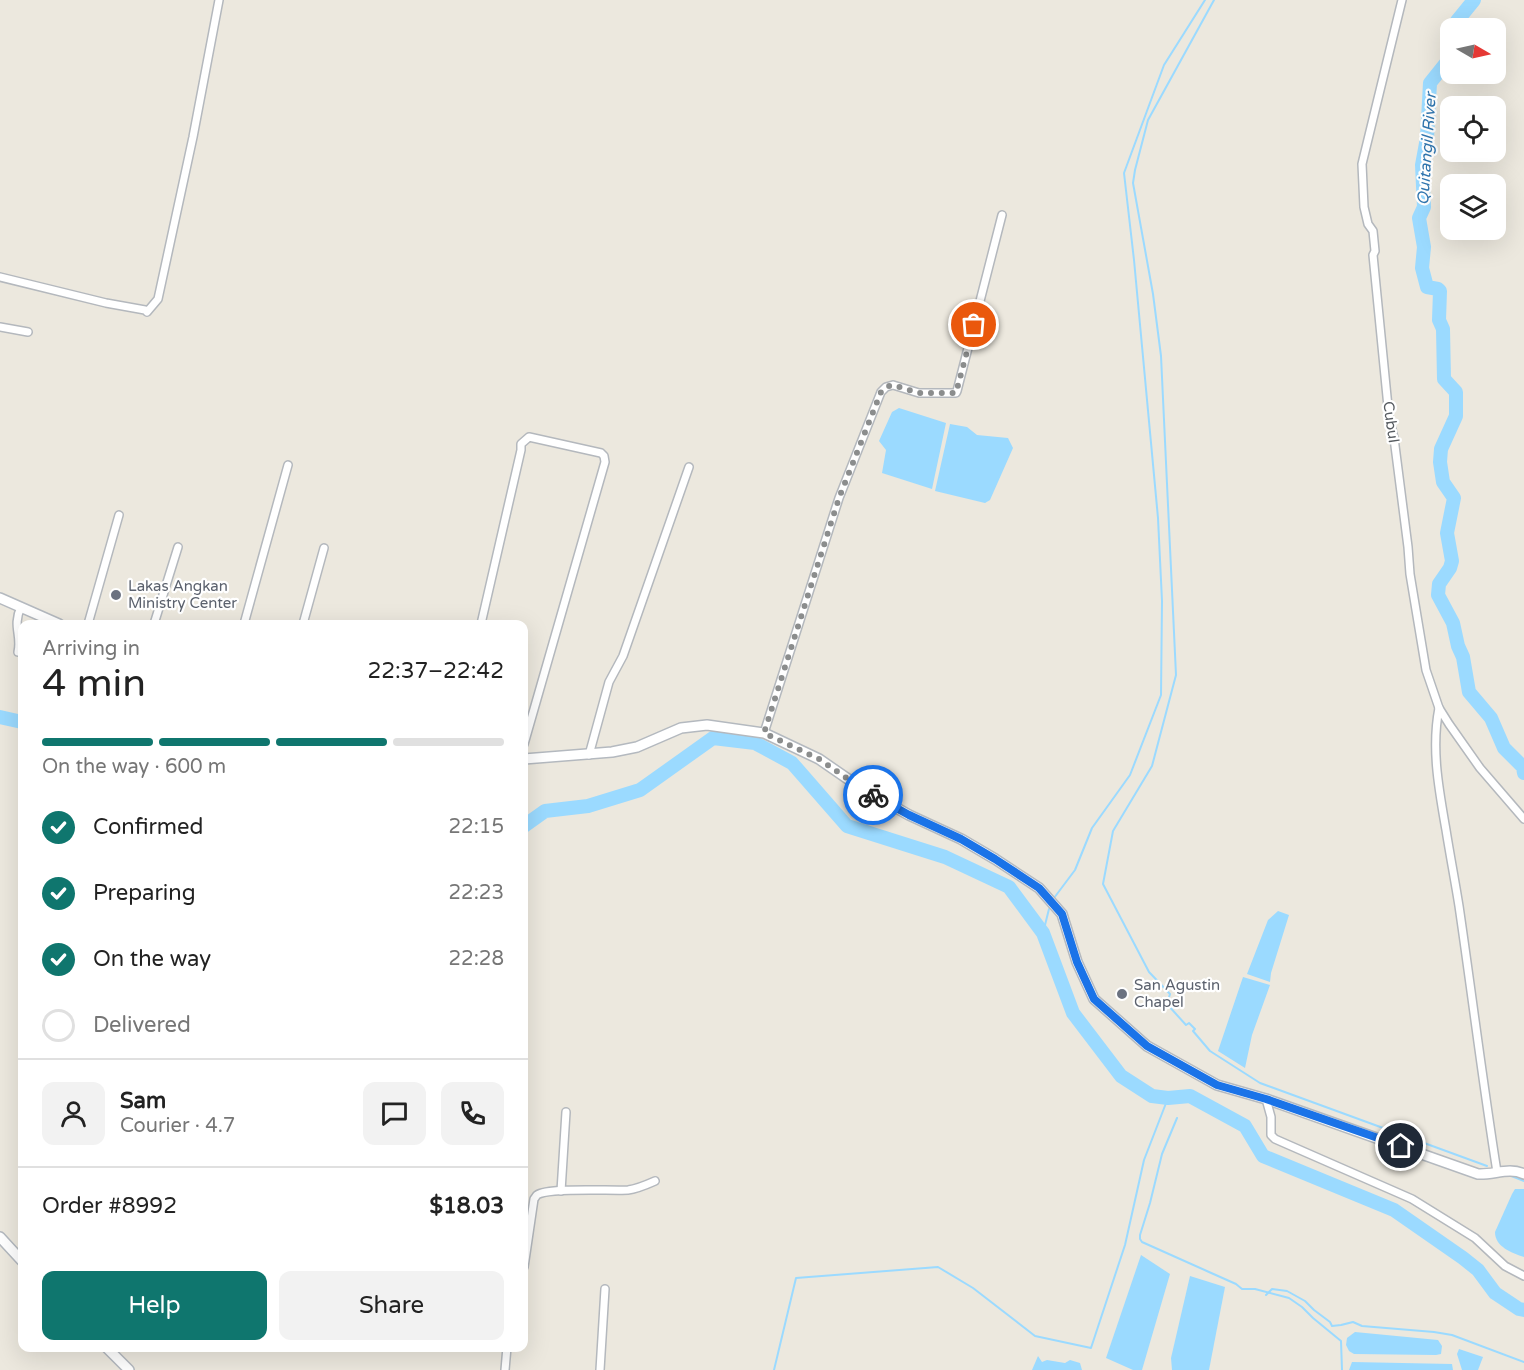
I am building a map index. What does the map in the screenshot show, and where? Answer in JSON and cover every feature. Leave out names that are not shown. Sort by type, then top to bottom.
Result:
[{"type":"street","points":[[0,277],[147,312],[158,299],[193,137],[219,0]]},
{"type":"street","name":"Cubul","points":[[1402,0],[1362,164],[1362,187],[1366,218],[1374,241],[1375,251],[1372,255],[1389,417],[1410,574],[1426,670],[1439,708],[1480,768],[1524,819]]},
{"type":"street","points":[[764,733],[839,498],[881,392],[893,385],[919,393],[957,392],[1002,215]]},
{"type":"street","points":[[0,327],[28,332]]},
{"type":"street","points":[[483,620],[521,444],[529,437],[601,453],[605,462],[528,730]]},
{"type":"street","points":[[245,620],[288,465]]},
{"type":"street","points":[[590,754],[609,682],[623,656],[689,467]]},
{"type":"street","points":[[89,620],[119,514]]},
{"type":"street","points":[[155,620],[178,547]]},
{"type":"street","points":[[304,620],[324,548]]},
{"type":"street","points":[[0,598],[21,607],[40,620]]},
{"type":"street","points":[[18,637],[17,616],[21,607]]},
{"type":"street","points":[[1439,708],[1436,755],[1440,794],[1497,1172]]},
{"type":"street","points":[[528,759],[612,752],[637,747],[681,728],[707,725],[764,733],[819,759],[861,788],[909,815],[961,839],[1039,888],[1062,914],[1077,962],[1094,999],[1147,1046],[1217,1085],[1266,1099],[1478,1174],[1516,1171],[1524,1174]]},
{"type":"street","points":[[1266,1099],[1271,1117],[1271,1135],[1275,1139],[1412,1199],[1475,1238],[1505,1266],[1524,1276]]},
{"type":"street","points":[[561,1191],[566,1112]]},
{"type":"street","points":[[528,1240],[534,1199],[540,1194],[561,1191],[629,1190],[655,1181]]},
{"type":"street","points":[[0,1237],[18,1257]]},
{"type":"street","points":[[600,1370],[605,1289]]},
{"type":"street","points":[[111,1352],[129,1370]]},
{"type":"street","points":[[505,1370],[507,1352]]},
{"type":"water","points":[[899,408],[946,423],[932,489],[882,473],[886,450],[879,441],[892,412]]},
{"type":"water","points":[[950,424],[967,427],[977,435],[1008,438],[1013,448],[990,500],[985,503],[935,491]]},
{"type":"water","points":[[1278,911],[1289,915],[1270,982],[1247,974],[1268,920]]},
{"type":"water","points":[[1243,977],[1270,985],[1252,1035],[1245,1068],[1218,1051]]},
{"type":"water","points":[[1515,1189],[1524,1189],[1524,1257],[1501,1245],[1495,1232]]},
{"type":"water","points":[[1141,1255],[1170,1274],[1142,1370],[1133,1370],[1106,1358]]},
{"type":"water","points":[[1190,1276],[1225,1287],[1209,1370],[1172,1370],[1171,1358]]},
{"type":"water","points":[[1355,1332],[1438,1340],[1442,1346],[1441,1354],[1354,1354],[1346,1345],[1347,1338]]},
{"type":"water","points":[[1459,1349],[1483,1357],[1478,1370],[1462,1370],[1457,1354]]},
{"type":"water","points":[[1038,1356],[1042,1362],[1047,1360],[1065,1363],[1070,1360],[1080,1363],[1082,1370],[1032,1370]]},
{"type":"water","points":[[1352,1362],[1452,1364],[1453,1370],[1349,1370]]},
{"type":"waterway","points":[[1054,898],[1075,870],[1092,828],[1130,775],[1161,695],[1162,601],[1158,518],[1124,173],[1164,65],[1205,0]]},
{"type":"waterway","points":[[1214,0],[1148,120],[1133,183],[1153,294],[1161,356],[1176,675],[1152,766],[1113,831],[1103,884],[1149,972],[1170,994],[1167,1004],[1186,1025],[1189,1023],[1195,1029],[1193,1031],[1210,1051],[1260,1083],[1487,1166]]},
{"type":"waterway","name":"Quitangil River","points":[[1459,18],[1474,0]]},
{"type":"waterway","name":"Quitangil River","points":[[1440,70],[1430,83],[1427,138],[1422,165],[1424,207],[1419,218],[1424,247],[1422,268],[1427,287],[1440,291],[1439,320],[1443,329],[1444,379],[1456,392],[1456,416],[1441,449],[1440,462],[1443,482],[1454,498],[1447,533],[1452,561],[1439,584],[1438,595],[1453,623],[1463,657],[1469,692],[1491,718],[1504,748],[1523,767],[1524,773]]},
{"type":"waterway","points":[[0,717],[18,721]]},
{"type":"waterway","points":[[528,823],[545,811],[588,806],[640,790],[713,738],[755,743],[792,763],[847,826],[945,857],[1009,887],[1043,933],[1073,1013],[1121,1076],[1152,1096],[1168,1098],[1190,1096],[1245,1126],[1263,1156],[1394,1210],[1478,1270],[1495,1293],[1524,1310]]},
{"type":"waterway","points":[[1043,933],[1049,909]]},
{"type":"waterway","points":[[774,1370],[796,1278],[938,1267],[973,1288],[1035,1336],[1091,1348],[1125,1245],[1144,1160],[1168,1098]]},
{"type":"waterway","points":[[1177,1118],[1162,1154],[1140,1239],[1142,1242],[1236,1284],[1242,1289],[1255,1289],[1289,1298],[1341,1341],[1342,1370]]},
{"type":"waterway","points":[[1509,1175],[1524,1181]]},
{"type":"waterway","points":[[1266,1295],[1272,1289],[1287,1291],[1305,1301],[1332,1326],[1353,1322],[1362,1326],[1452,1335],[1524,1362]]},
{"type":"way so far","points":[[873,795],[819,759],[764,733],[839,498],[881,392],[893,385],[919,393],[956,393],[974,325]]},
{"type":"place","name":"Lakas Angkan Ministry Center","points":[[116,595]]},
{"type":"place","name":"San Agustin Chapel","points":[[1122,994]]},
{"type":"route","points":[[873,795],[961,839],[1039,888],[1062,914],[1077,962],[1094,999],[1147,1046],[1217,1085],[1245,1092],[1401,1146]]}]
